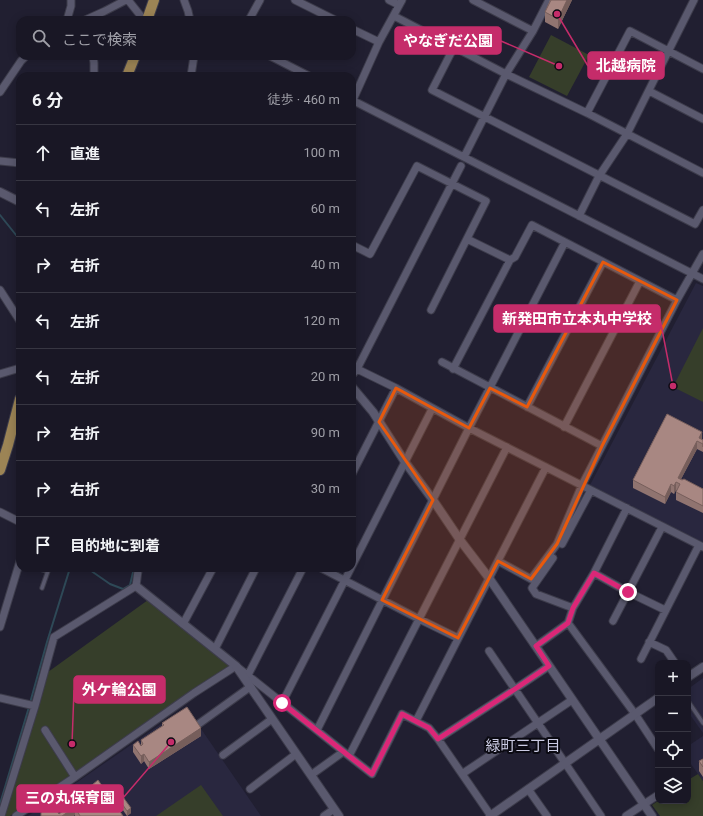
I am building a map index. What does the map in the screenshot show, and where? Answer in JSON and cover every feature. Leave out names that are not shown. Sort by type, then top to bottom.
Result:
[{"type":"main road","points":[[148,16],[154,0]]},
{"type":"main road","points":[[129,72],[133,60]]},
{"type":"main road","points":[[0,470],[16,414]]},
{"type":"street","points":[[68,16],[71,0]]},
{"type":"street","points":[[93,16],[127,0],[141,16]]},
{"type":"street","points":[[184,0],[189,16]]},
{"type":"street","points":[[252,16],[260,0]]},
{"type":"street","points":[[295,0],[327,16]]},
{"type":"street","points":[[356,93],[400,2],[389,0]]},
{"type":"street","points":[[473,0],[534,31]]},
{"type":"street","points":[[464,157],[506,74],[534,31],[549,0]]},
{"type":"street","points":[[579,216],[600,176],[627,134],[694,0]]},
{"type":"street","points":[[394,16],[454,48],[587,113],[703,173]]},
{"type":"street","points":[[356,31],[380,42]]},
{"type":"street","points":[[587,113],[630,31],[703,69]]},
{"type":"street","points":[[454,48],[432,90],[695,224],[703,210]]},
{"type":"street","points":[[0,92],[22,60]]},
{"type":"street","points":[[94,60],[94,72]]},
{"type":"street","points":[[192,72],[193,60]]},
{"type":"street","points":[[278,60],[301,72]]},
{"type":"street","points":[[649,91],[703,119]]},
{"type":"street","points":[[356,103],[692,274],[703,278]]},
{"type":"street","points":[[0,161],[16,163]]},
{"type":"street","points":[[356,247],[370,254],[417,166],[486,201],[430,310]]},
{"type":"street","points":[[356,368],[461,166]]},
{"type":"street","points":[[0,192],[16,200]]},
{"type":"street","points":[[453,369],[510,260],[515,257],[532,225],[678,300]]},
{"type":"street","points":[[467,239],[510,260]]},
{"type":"street","points":[[317,730],[469,428],[565,242]]},
{"type":"street","points":[[498,561],[531,579],[557,544],[582,485],[703,254]]},
{"type":"street","points":[[527,407],[603,262]]},
{"type":"street","points":[[564,427],[640,281]]},
{"type":"street","points":[[0,290],[16,315]]},
{"type":"street","points":[[442,362],[602,446]]},
{"type":"street","points":[[0,374],[16,369]]},
{"type":"street","points":[[356,373],[396,388],[432,409],[701,546],[665,610],[641,659]]},
{"type":"street","points":[[356,466],[396,388]]},
{"type":"street","points":[[356,392],[373,412],[405,462],[460,540],[489,578],[652,816]]},
{"type":"street","points":[[356,559],[432,409]]},
{"type":"street","points":[[311,775],[346,754],[419,619],[507,447]]},
{"type":"street","points":[[416,721],[546,467]]},
{"type":"street","points":[[573,608],[536,594],[532,588],[559,548],[591,490]]},
{"type":"street","points":[[536,646],[568,623],[573,608],[594,573],[627,508]]},
{"type":"street","points":[[0,512],[16,520]]},
{"type":"street","points":[[613,621],[662,527]]},
{"type":"street","points":[[0,627],[17,572]]},
{"type":"street","points":[[136,586],[138,572]]},
{"type":"street","points":[[183,624],[211,572]]},
{"type":"street","points":[[215,649],[254,572]]},
{"type":"street","points":[[248,675],[301,572]]},
{"type":"street","points":[[329,572],[458,638]]},
{"type":"street","points":[[282,703],[349,572]]},
{"type":"street","points":[[594,573],[665,610]]},
{"type":"street","points":[[136,586],[372,774],[402,714],[429,728],[490,816],[655,700]]},
{"type":"street","points":[[1,816],[36,706],[54,637],[136,586]]},
{"type":"street","points":[[568,623],[635,714],[655,744]]},
{"type":"street","points":[[649,642],[666,650],[673,660]]},
{"type":"street","points":[[489,651],[601,816]]},
{"type":"street","points":[[236,666],[336,813],[324,816]]},
{"type":"street","points":[[16,816],[75,777],[194,693],[236,666]]},
{"type":"street","points":[[438,739],[549,666]]},
{"type":"street","points":[[691,675],[703,667]]},
{"type":"street","points":[[200,722],[250,686]]},
{"type":"street","points":[[0,698],[36,706]]},
{"type":"street","points":[[462,774],[572,700]]},
{"type":"street","points":[[223,755],[272,719]]},
{"type":"street","points":[[45,730],[75,777]]},
{"type":"street","points":[[250,789],[296,754]]},
{"type":"street","points":[[528,789],[547,816]]},
{"type":"street","points":[[626,816],[655,797]]},
{"type":"lane","points":[[42,588],[47,572]]},
{"type":"lane","points":[[691,706],[703,723]]},
{"type":"highlighted area","points":[[603,262],[677,300],[602,446],[557,544],[531,579],[498,561],[458,638],[382,600],[433,500],[379,422],[396,388],[469,428],[490,388],[527,407]]},
{"type":"shaded area","points":[[696,283],[703,286],[703,543],[590,485]]},
{"type":"shaded area","points":[[703,678],[703,733],[691,716],[691,687]]},
{"type":"shaded area","points":[[186,707],[261,816],[28,816]]},
{"type":"shaded area","points":[[703,736],[703,781],[691,764],[691,744]]},
{"type":"green space","points":[[551,35],[589,55],[567,96],[529,77]]},
{"type":"green space","points":[[703,328],[703,402],[673,387]]},
{"type":"green space","points":[[148,600],[232,668],[10,816],[5,816],[48,672]]},
{"type":"green space","points":[[698,774],[703,781],[703,816],[660,816],[652,805],[655,803],[691,804],[691,778]]},
{"type":"green space","points":[[201,785],[223,816],[156,816]]},
{"type":"building","points":[[551,0],[567,0],[558,19],[545,12]]},
{"type":"building","points":[[667,414],[702,432],[699,438],[703,440],[703,444],[697,441],[678,478],[682,480],[684,479],[703,489],[703,506],[676,492],[680,484],[676,482],[674,486],[671,484],[665,497],[633,480]]},
{"type":"building","points":[[187,707],[201,728],[149,762],[144,754],[141,756],[133,745],[138,741],[141,746],[143,744],[141,740],[164,725],[162,723]]},
{"type":"building","points":[[703,759],[703,767],[699,761]]},
{"type":"building","points":[[98,780],[123,816],[80,816],[75,807],[62,816],[41,816],[44,809],[52,803],[59,814],[73,804],[69,799],[77,794],[81,789],[92,785]]},
{"type":"building","points":[[119,788],[124,796],[123,797],[131,808],[127,811],[114,792]]},
{"type":"waterway","points":[[0,215],[16,235]]},
{"type":"waterway","points":[[30,703],[69,572]]},
{"type":"waterway","points":[[93,572],[110,584],[123,589],[130,585],[133,572]]},
{"type":"waterway","points":[[0,804],[29,707]]},
{"type":"place","name":"北越病院","points":[[557,14]]},
{"type":"place","name":"やなぎだ公園","points":[[559,66]]},
{"type":"place","name":"新発田市立本丸中学校","points":[[673,386]]},
{"type":"place","name":"三の丸保育園","points":[[171,742]]},
{"type":"place","name":"外ケ輪公園","points":[[72,744]]},
{"type":"district","name":"緑町三丁目","points":[[523,746]]},
{"type":"route","points":[[282,703],[372,774],[402,714],[429,728],[438,739],[549,666],[536,646],[568,623],[573,608],[594,573],[628,592]]}]
